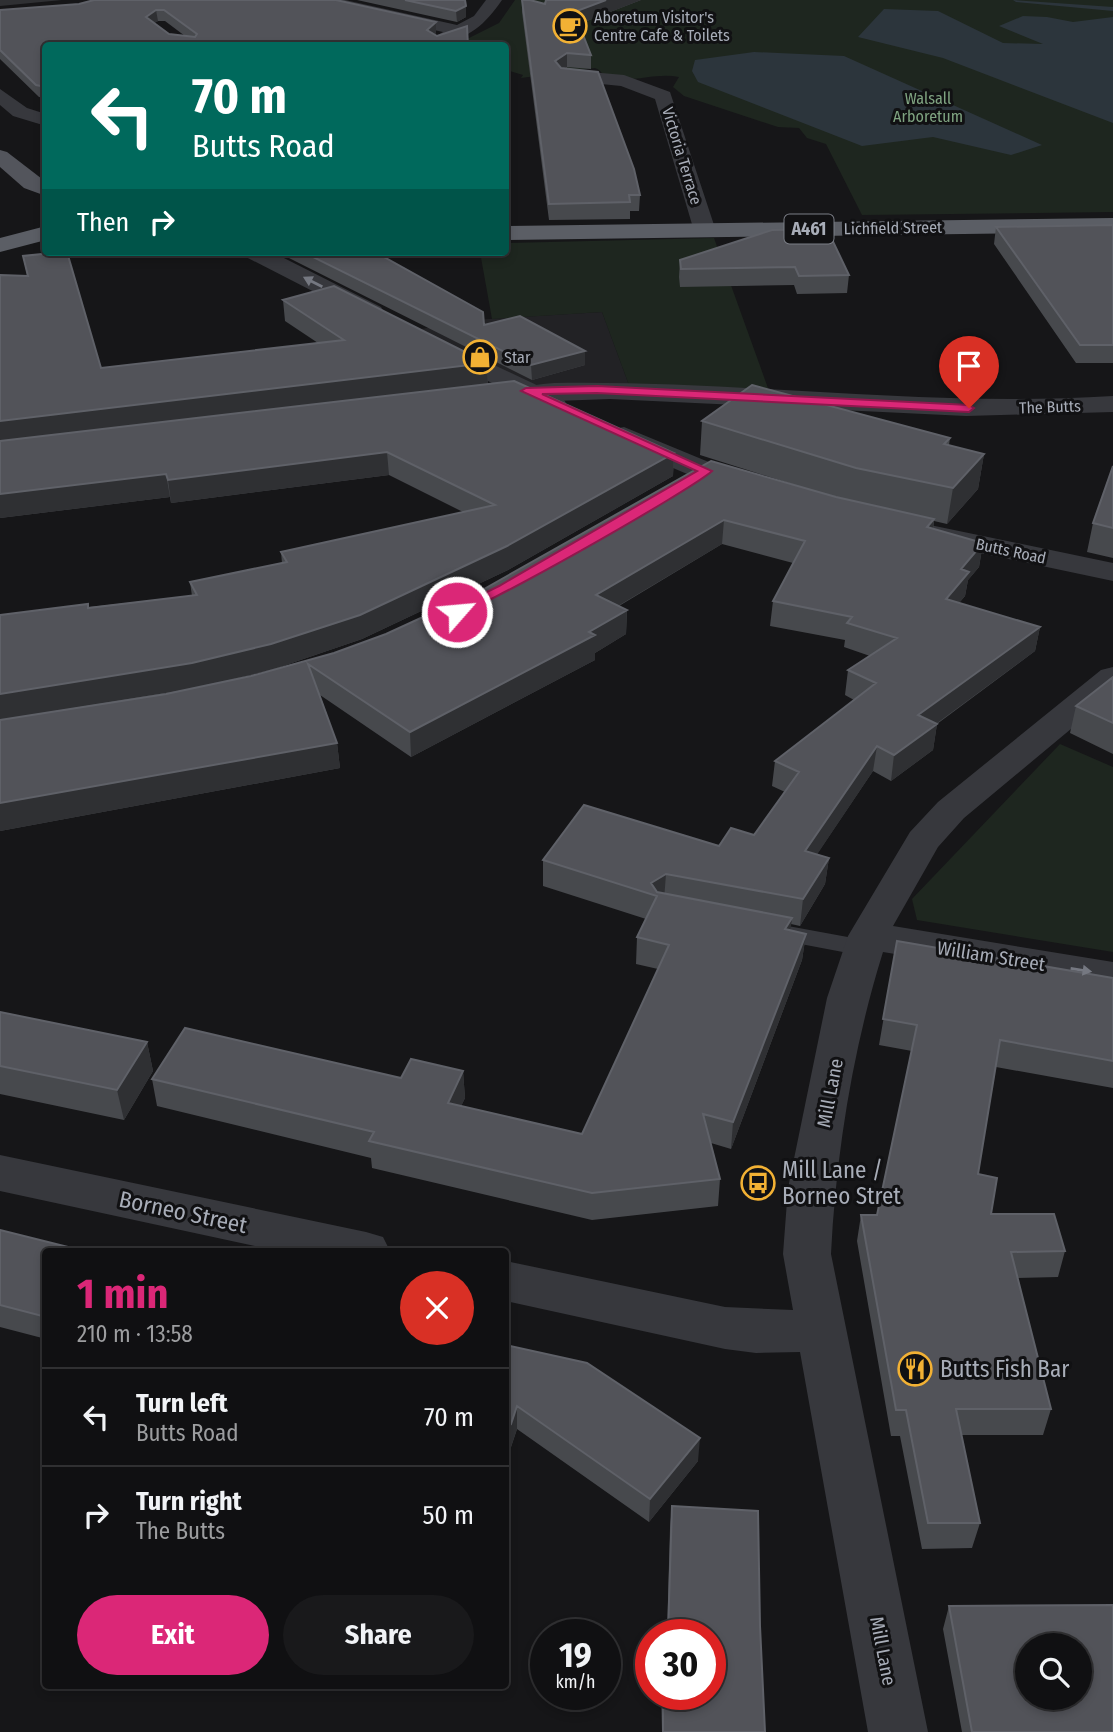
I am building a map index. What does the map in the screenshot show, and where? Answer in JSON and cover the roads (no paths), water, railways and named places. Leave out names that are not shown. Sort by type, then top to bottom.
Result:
[{"type":"highway","name":"Lichfield Street","points":[[509,233],[1113,225]]},
{"type":"highway","points":[[0,245],[40,233]]},
{"type":"main road","points":[[0,155],[34,162]]},
{"type":"main road","points":[[0,155],[31,184],[42,188]]},
{"type":"street","points":[[323,0],[463,31]]},
{"type":"street","points":[[434,42],[463,31],[488,12],[494,0]]},
{"type":"street","name":"Victoria Terrace","points":[[567,76],[624,81],[663,96],[705,231]]},
{"type":"street","points":[[0,95],[20,112],[42,119]]},
{"type":"street","points":[[262,256],[390,322]]},
{"type":"street","points":[[415,334],[526,391],[706,471],[768,489]]},
{"type":"street","name":"The Butts","points":[[473,398],[526,391],[597,390],[943,408],[1047,409],[1113,404]]},
{"type":"street","points":[[670,491],[706,471]]},
{"type":"street","name":"Butts Road","points":[[898,526],[1113,572]]},
{"type":"street","name":"Mill Lane","points":[[898,1732],[807,1254],[811,1188],[848,998],[866,942],[923,839],[951,810],[1113,677]]},
{"type":"street","name":"William Street","points":[[866,942],[1113,976]]},
{"type":"street","name":"Borneo Street","points":[[0,1173],[352,1248]]},
{"type":"street","points":[[509,1282],[725,1328],[756,1332],[821,1331]]},
{"type":"lane","points":[[756,928],[866,942]]},
{"type":"waterway","points":[[1016,0],[1113,9]]},
{"type":"place","name":"Aboretum Visitor's Centre Cafe & Toilets","points":[[570,26]]},
{"type":"place","name":"Star","points":[[480,357]]},
{"type":"place","name":"Mill Lane / Borneo Stret","points":[[758,1183]]},
{"type":"place","name":"Butts Fish Bar","points":[[915,1369]]},
{"type":"park label","name":"Walsall Arboretum","points":[[928,107]]}]
